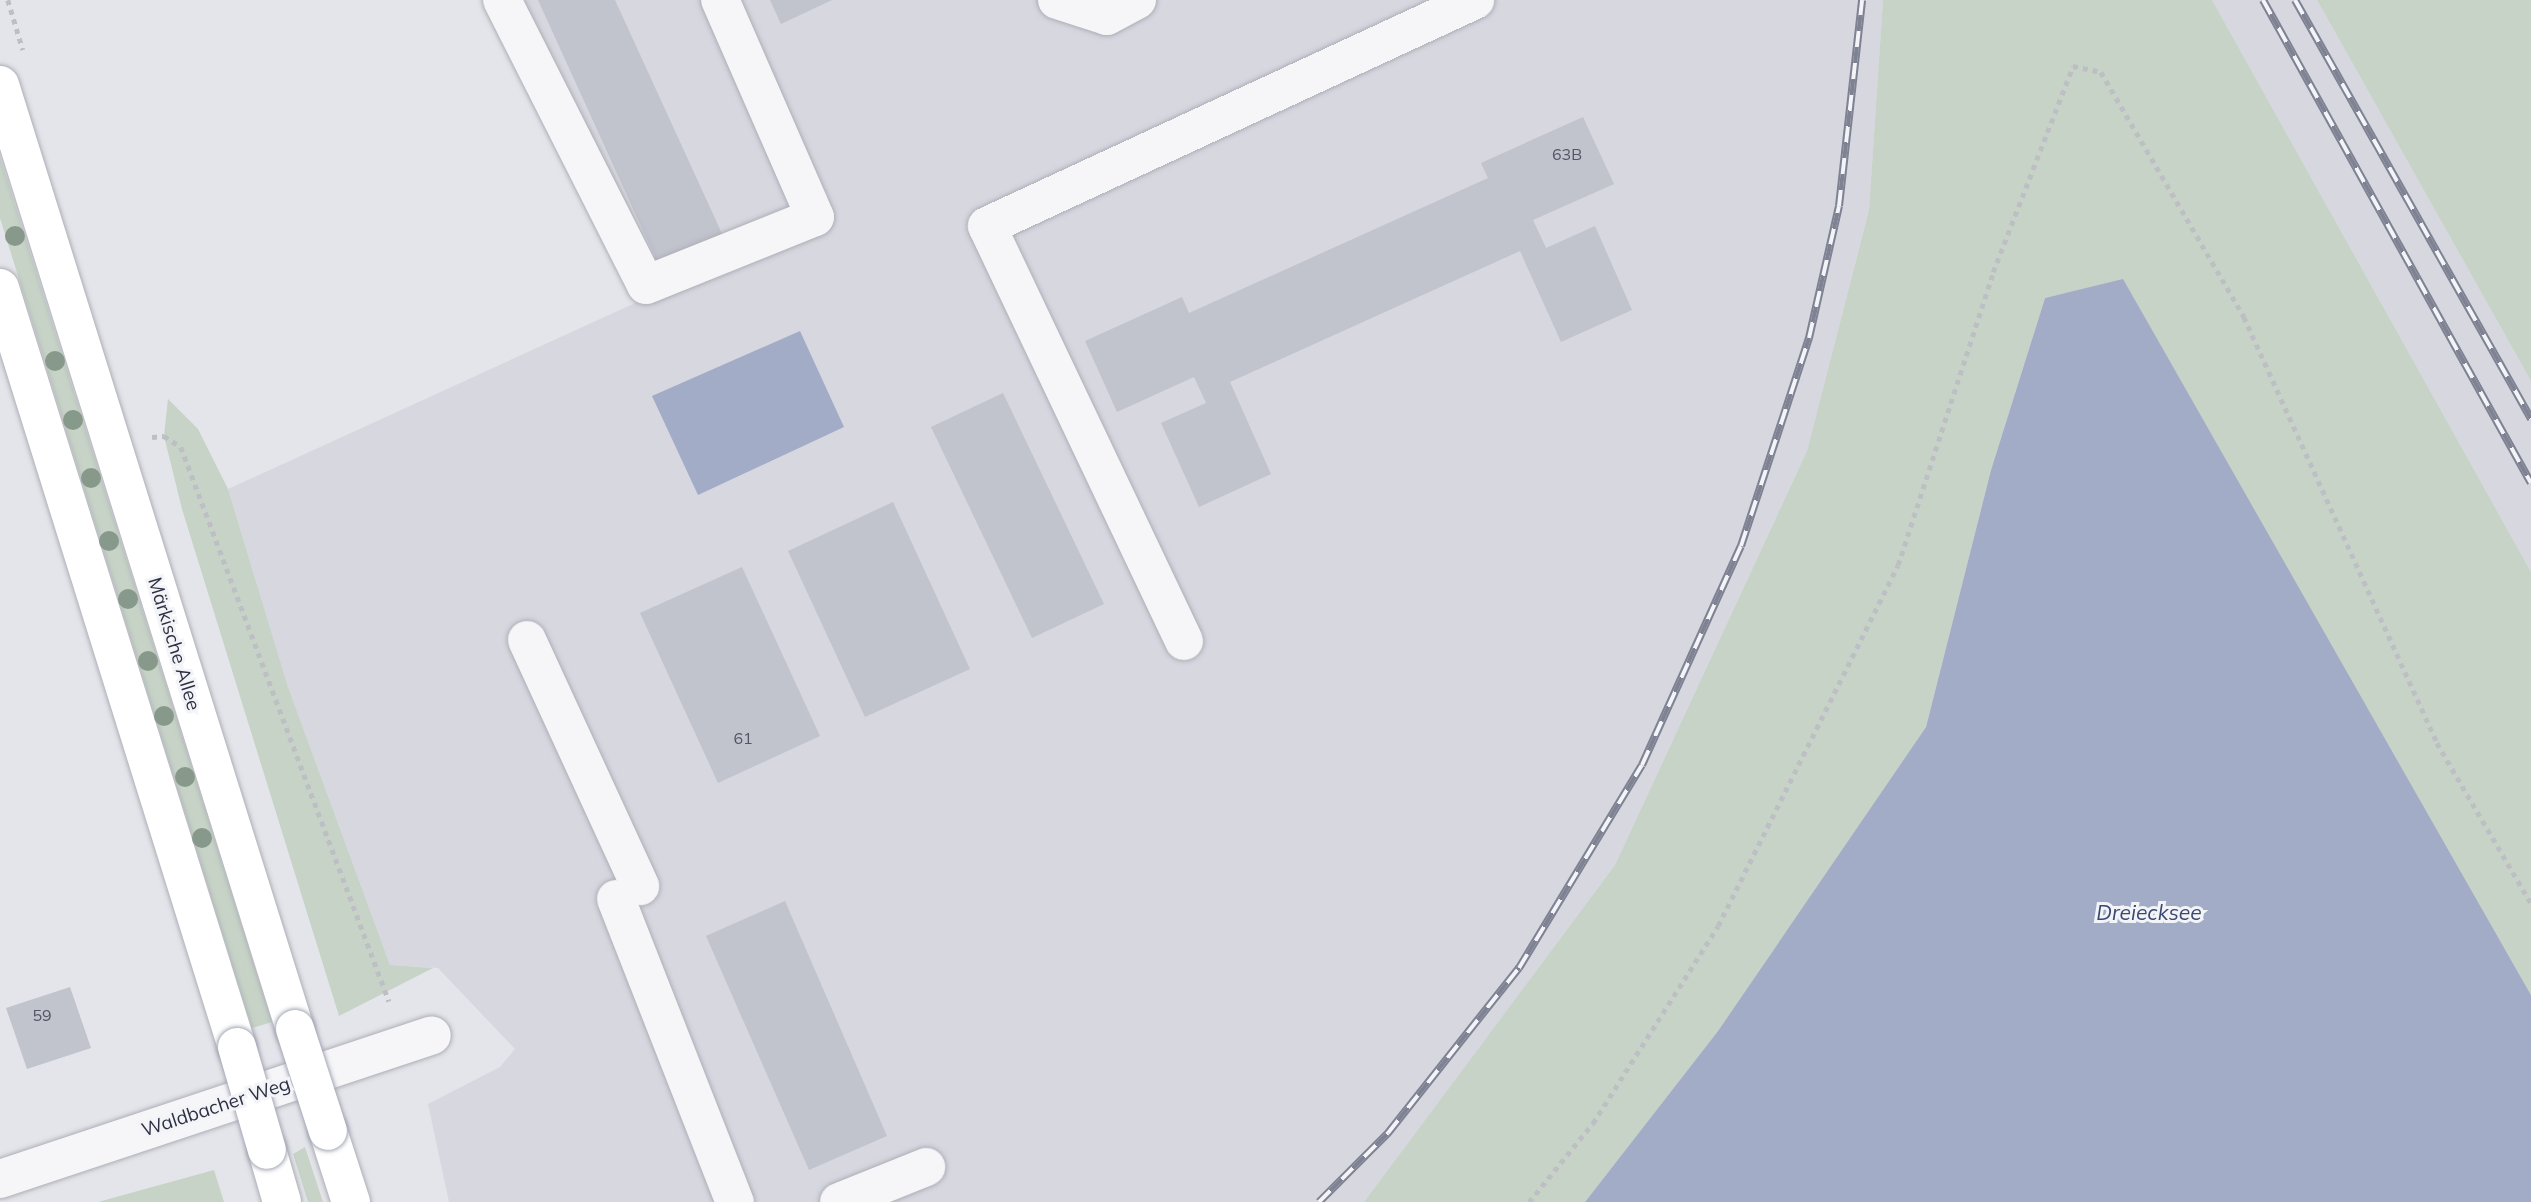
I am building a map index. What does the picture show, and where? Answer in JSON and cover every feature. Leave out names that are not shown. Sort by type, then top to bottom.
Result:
[{"type":"main road","name":"Märkische Allee","points":[[0,85],[351,1202]]},
{"type":"main road","points":[[0,288],[237,1047],[282,1202]]},
{"type":"street","points":[[502,0],[646,285],[815,217],[720,0]]},
{"type":"street","points":[[1057,0],[1107,16],[1138,0]]},
{"type":"street","points":[[1184,641],[988,226],[1475,0]]},
{"type":"street","points":[[527,640],[628,892],[735,1202]]},
{"type":"street","name":"Waldbacher Weg","points":[[0,1178],[432,1035]]},
{"type":"street","points":[[838,1202],[926,1167]]},
{"type":"path","points":[[1529,1202],[1593,1123],[1718,926],[1898,565],[1993,272],[2073,66],[2101,72],[2244,317],[2437,743],[2531,903]]},
{"type":"path","points":[[147,438],[164,436],[181,447],[389,1001]]},
{"type":"shaded area","points":[[505,0],[1883,0],[1869,210],[1807,451],[1615,865],[1364,1202],[449,1202],[428,1104],[500,1067],[515,1049],[438,968],[390,965],[288,687],[228,489],[644,299]]},
{"type":"shaded area","points":[[2212,0],[2317,0],[2531,381],[2531,572]]},
{"type":"green space","points":[[1883,0],[2212,0],[2531,572],[2531,995],[2123,280],[2045,298],[1991,470],[1926,727],[1718,1031],[1585,1202],[1364,1202],[1615,865],[1807,451],[1869,210]]},
{"type":"green space","points":[[2317,0],[2531,0],[2531,381]]},
{"type":"green space","points":[[0,157],[272,1022],[252,1028],[0,218]]},
{"type":"green space","points":[[168,399],[198,429],[228,489],[288,687],[390,965],[433,968],[339,1016],[182,509],[164,436]]},
{"type":"green space","points":[[305,1147],[323,1202],[308,1202],[293,1154]]},
{"type":"green space","points":[[214,1170],[224,1202],[98,1202]]},
{"type":"water","name":"Dreiecksee","points":[[2123,279],[2531,995],[2531,1202],[1585,1202],[1718,1031],[1926,727],[1991,470],[2045,298]]},
{"type":"water","points":[[800,331],[844,427],[698,495],[652,396]]},
{"type":"building","points":[[538,0],[615,0],[724,238],[660,268]]},
{"type":"building","points":[[770,0],[832,0],[781,24]]},
{"type":"building","points":[[1583,117],[1614,184],[1533,220],[1546,248],[1595,226],[1632,310],[1561,342],[1520,251],[1230,382],[1271,474],[1199,507],[1161,423],[1206,403],[1194,377],[1117,412],[1085,341],[1182,297],[1189,313],[1488,178],[1481,163]]},
{"type":"building","points":[[1003,393],[1104,604],[1032,638],[931,427]]},
{"type":"building","points":[[893,502],[970,669],[865,717],[788,551]]},
{"type":"building","points":[[742,567],[820,736],[718,783],[640,613]]},
{"type":"building","points":[[785,901],[887,1136],[809,1170],[706,936]]},
{"type":"building","points":[[70,987],[91,1048],[27,1069],[6,1008]]},
{"type":"railway","points":[[1319,1202],[1388,1133],[1519,968],[1642,765],[1741,546],[1809,338],[1839,206],[1862,0]]},
{"type":"railway","points":[[2263,0],[2531,483]]},
{"type":"railway","points":[[2295,0],[2531,419]]}]
